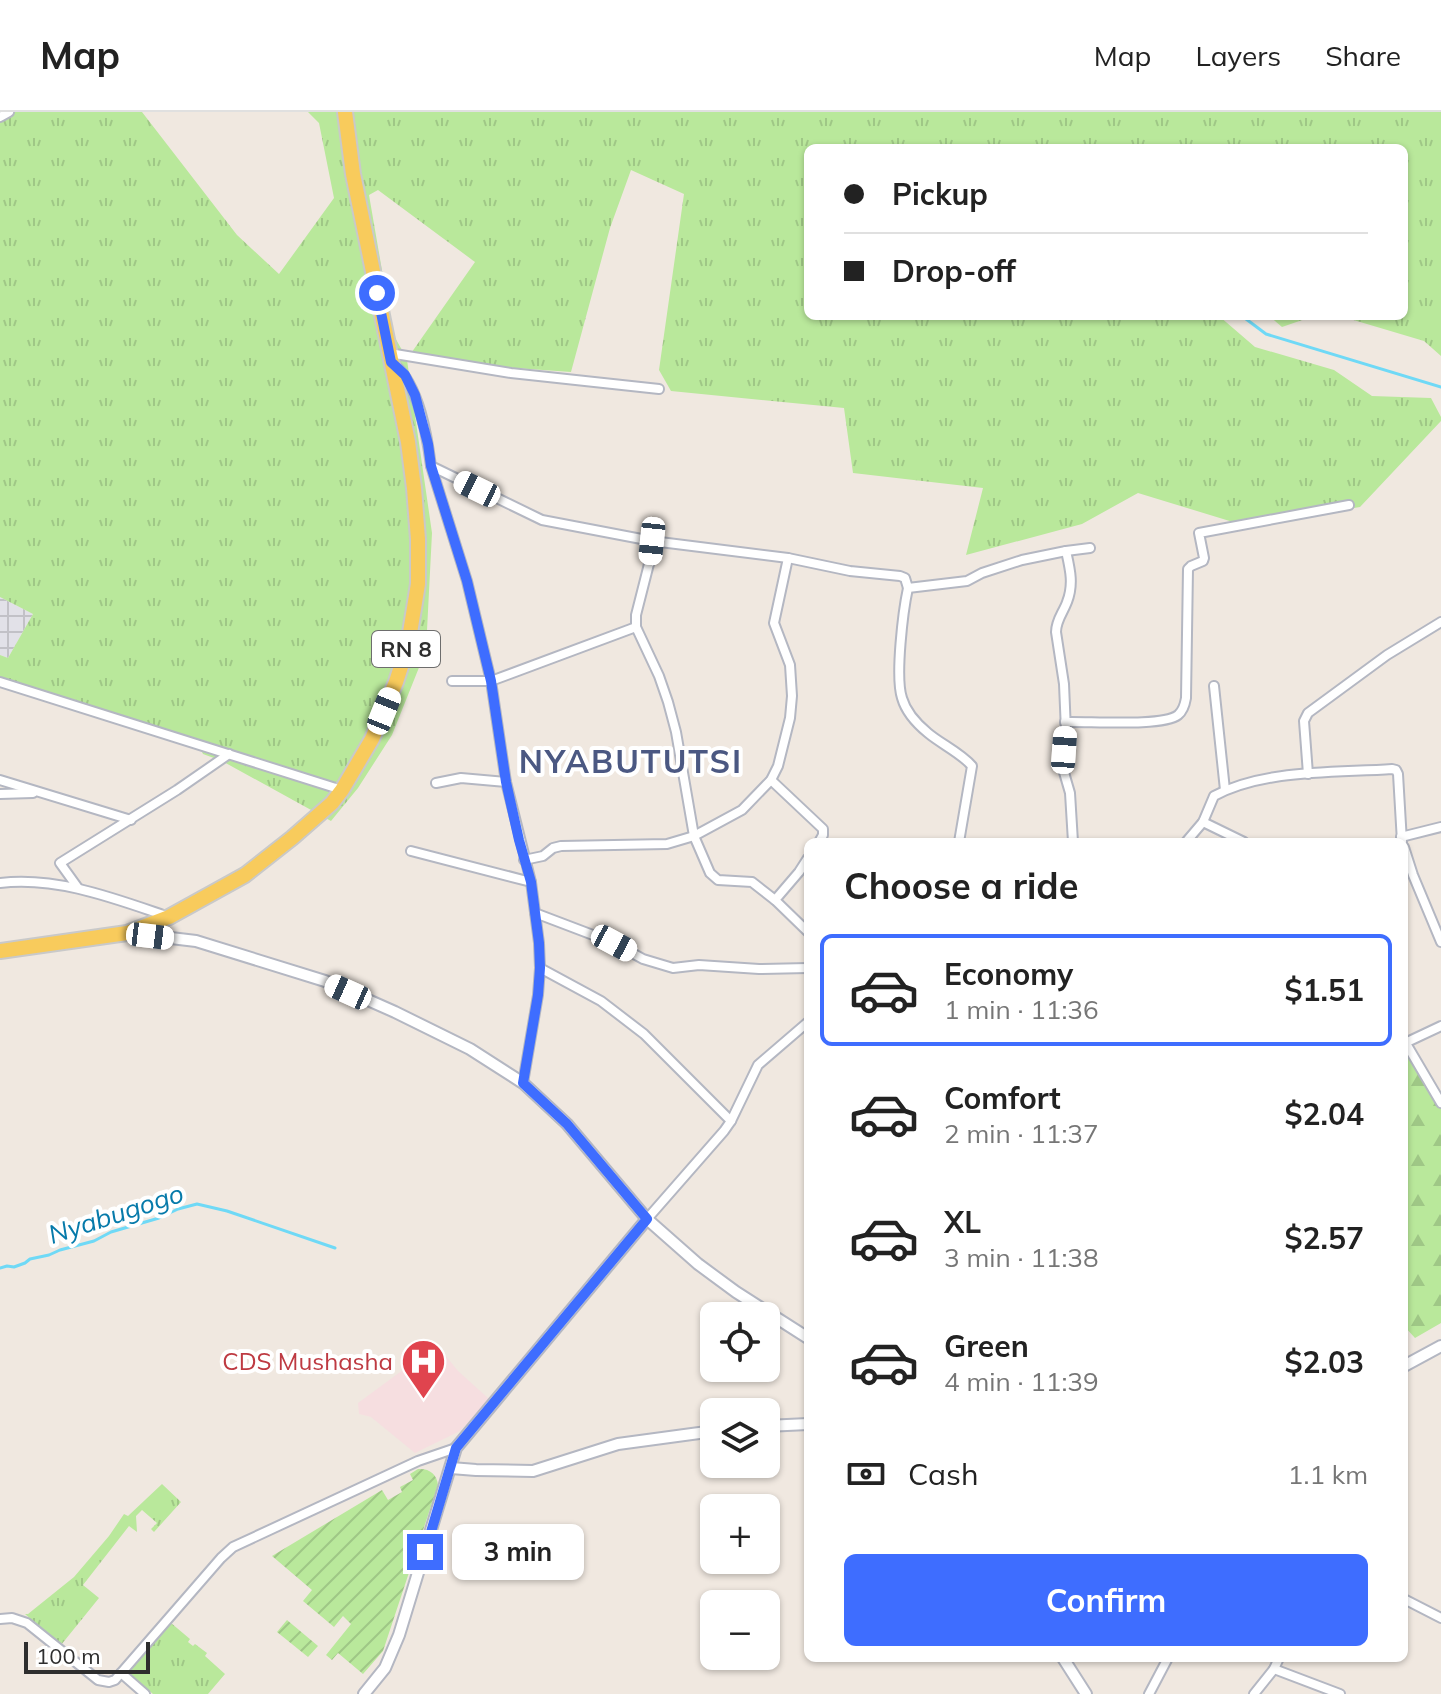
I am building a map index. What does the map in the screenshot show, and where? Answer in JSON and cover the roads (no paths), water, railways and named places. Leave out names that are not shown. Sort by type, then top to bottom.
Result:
[{"type":"main road","name":"RN 8","points":[[0,951],[127,933],[169,917],[245,875],[322,812],[342,790],[372,739],[396,682],[408,645],[418,584],[414,488],[408,442],[353,174],[345,112]]},
{"type":"street","points":[[0,117],[9,112]]},
{"type":"street","points":[[390,358],[659,389]]},
{"type":"street","points":[[390,358],[405,375],[415,395],[431,466],[467,581],[491,681],[506,782],[531,882],[540,968],[523,1083]]},
{"type":"street","points":[[431,466],[542,520],[652,541],[788,558],[905,578],[908,588],[900,649],[900,693],[911,715],[926,731],[972,766],[960,838]]},
{"type":"street","points":[[1065,722],[1160,721],[1180,713],[1186,698],[1188,569],[1204,558],[1199,533],[1349,505]]},
{"type":"street","points":[[652,541],[636,627],[659,676],[672,717],[694,836],[714,877],[718,880],[752,882],[804,928]]},
{"type":"street","points":[[908,588],[967,581],[1022,560],[1090,548]]},
{"type":"street","points":[[1066,551],[1072,584],[1056,624],[1056,632],[1064,684],[1063,769],[1070,793],[1073,838]]},
{"type":"street","points":[[524,860],[543,856],[561,846],[667,844],[694,836],[742,810],[771,780],[778,766],[791,707],[790,665],[774,623],[788,558]]},
{"type":"street","points":[[1308,774],[1304,721],[1308,713],[1387,655],[1441,622]]},
{"type":"street","points":[[452,681],[491,681],[636,627]]},
{"type":"street","points":[[0,682],[342,790]]},
{"type":"street","points":[[1214,686],[1225,790]]},
{"type":"street","points":[[78,888],[60,863],[229,754]]},
{"type":"street","points":[[1189,838],[1203,822],[1214,796],[1239,785],[1308,774],[1396,770],[1402,838]]},
{"type":"street","points":[[436,783],[461,778],[506,782]]},
{"type":"street","points":[[0,780],[131,820]]},
{"type":"street","points":[[771,780],[823,829],[821,838]]},
{"type":"street","points":[[0,794],[37,792]]},
{"type":"street","points":[[1203,822],[1236,838]]},
{"type":"street","points":[[1408,840],[1441,827]]},
{"type":"street","points":[[411,851],[531,882]]},
{"type":"street","points":[[775,900],[804,864]]},
{"type":"street","points":[[1408,873],[1441,942]]},
{"type":"street","points":[[0,883],[18,881],[78,888],[169,917]]},
{"type":"street","points":[[535,913],[606,940],[643,959],[673,968],[699,965],[804,968]]},
{"type":"street","points":[[127,933],[196,941],[325,981],[470,1049],[523,1083],[567,1124],[647,1219],[698,1264],[804,1335]]},
{"type":"street","points":[[540,968],[601,1001],[644,1034],[731,1121]]},
{"type":"street","points":[[364,1694],[385,1668],[399,1635],[456,1448],[731,1121],[758,1065],[804,1025]]},
{"type":"street","points":[[1408,1041],[1441,1026]]},
{"type":"street","points":[[1408,1047],[1441,1103]]},
{"type":"street","points":[[1408,1364],[1441,1346]]},
{"type":"street","points":[[780,1425],[804,1424]]},
{"type":"street","points":[[451,1468],[533,1471],[618,1444],[700,1433]]},
{"type":"street","points":[[0,1619],[12,1618],[27,1623],[98,1680],[115,1680],[233,1547],[418,1461],[456,1448]]},
{"type":"street","points":[[1408,1601],[1441,1618]]},
{"type":"street","points":[[1066,1662],[1086,1694]]},
{"type":"street","points":[[1149,1694],[1166,1662]]},
{"type":"street","points":[[1254,1694],[1277,1662]]},
{"type":"street","points":[[1274,1669],[1340,1694]]},
{"type":"street","points":[[121,1673],[145,1694]]},
{"type":"waterway","points":[[1247,320],[1266,334],[1441,387]]},
{"type":"waterway","name":"Nyabugogo","points":[[0,1268],[14,1267],[197,1204],[227,1211],[335,1248]]},
{"type":"place","name":"CDS Mushasha","points":[[424,1401]]},
{"type":"district","name":"NYABUTUTSI","points":[[631,762]]}]
